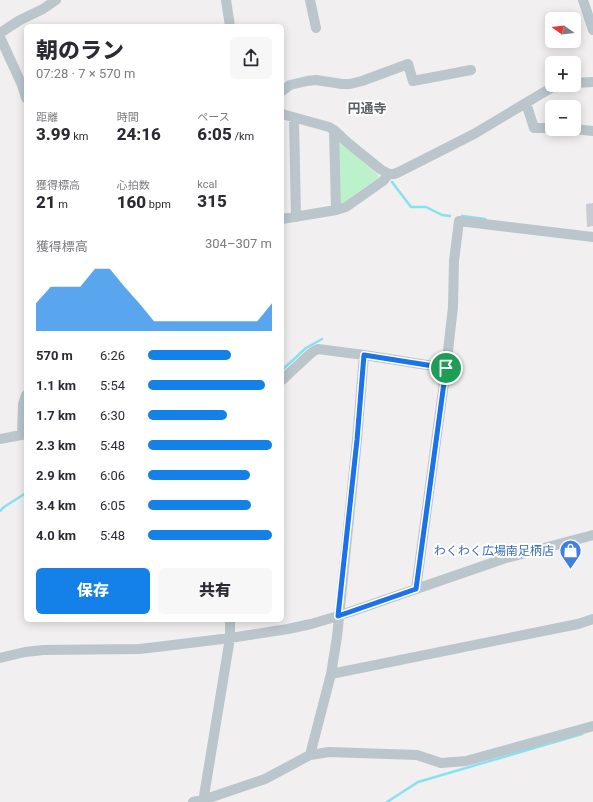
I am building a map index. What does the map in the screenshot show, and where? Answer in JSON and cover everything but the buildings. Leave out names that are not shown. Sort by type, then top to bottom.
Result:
[{"type":"street","points":[[0,32],[43,9],[56,0]]},
{"type":"street","points":[[226,0],[230,24]]},
{"type":"street","points":[[310,0],[316,28]]},
{"type":"street","points":[[583,0],[593,30]]},
{"type":"street","points":[[0,37],[24,92]]},
{"type":"street","points":[[284,90],[290,85],[316,80],[350,84],[408,64],[413,81],[471,70]]},
{"type":"street","points":[[581,83],[593,82]]},
{"type":"street","points":[[284,115],[329,127],[380,170],[389,174],[394,174],[466,138],[545,92]]},
{"type":"street","points":[[526,103],[534,128],[545,128]]},
{"type":"street","points":[[294,118],[296,217]]},
{"type":"street","points":[[334,130],[336,210]]},
{"type":"street","points":[[581,130],[593,131]]},
{"type":"street","points":[[284,219],[346,207],[383,181],[389,174]]},
{"type":"street","points":[[416,589],[446,368],[453,307],[454,261],[459,222],[593,237]]},
{"type":"street","points":[[284,378],[310,354],[318,349],[446,368]]},
{"type":"street","points":[[310,755],[331,674],[337,637],[364,355]]},
{"type":"street","points":[[0,439],[24,435],[24,401]]},
{"type":"street","points":[[0,658],[25,652],[43,650],[139,649],[230,638],[288,629],[338,616],[506,558],[593,535]]},
{"type":"street","points":[[331,674],[571,626],[593,619]]},
{"type":"street","points":[[230,622],[230,638],[200,801],[265,779],[310,755],[329,752],[417,755],[441,764],[466,761],[593,726]]},
{"type":"green space","points":[[339,141],[379,176],[343,203],[338,204]]},
{"type":"waterway","points":[[392,182],[411,207],[426,207],[442,215],[450,216]]},
{"type":"waterway","points":[[462,216],[485,219]]},
{"type":"waterway","points":[[284,368],[306,348],[322,339]]},
{"type":"waterway","points":[[0,511],[24,494]]},
{"type":"waterway","points":[[387,802],[418,782],[582,734]]},
{"type":"place","name":"わくわく広場南足柄店","points":[[570,570]]},
{"type":"district","name":"円通寺","points":[[367,108]]},
{"type":"route","points":[[364,355],[446,368],[416,589],[338,616],[357,440],[364,355]]}]
